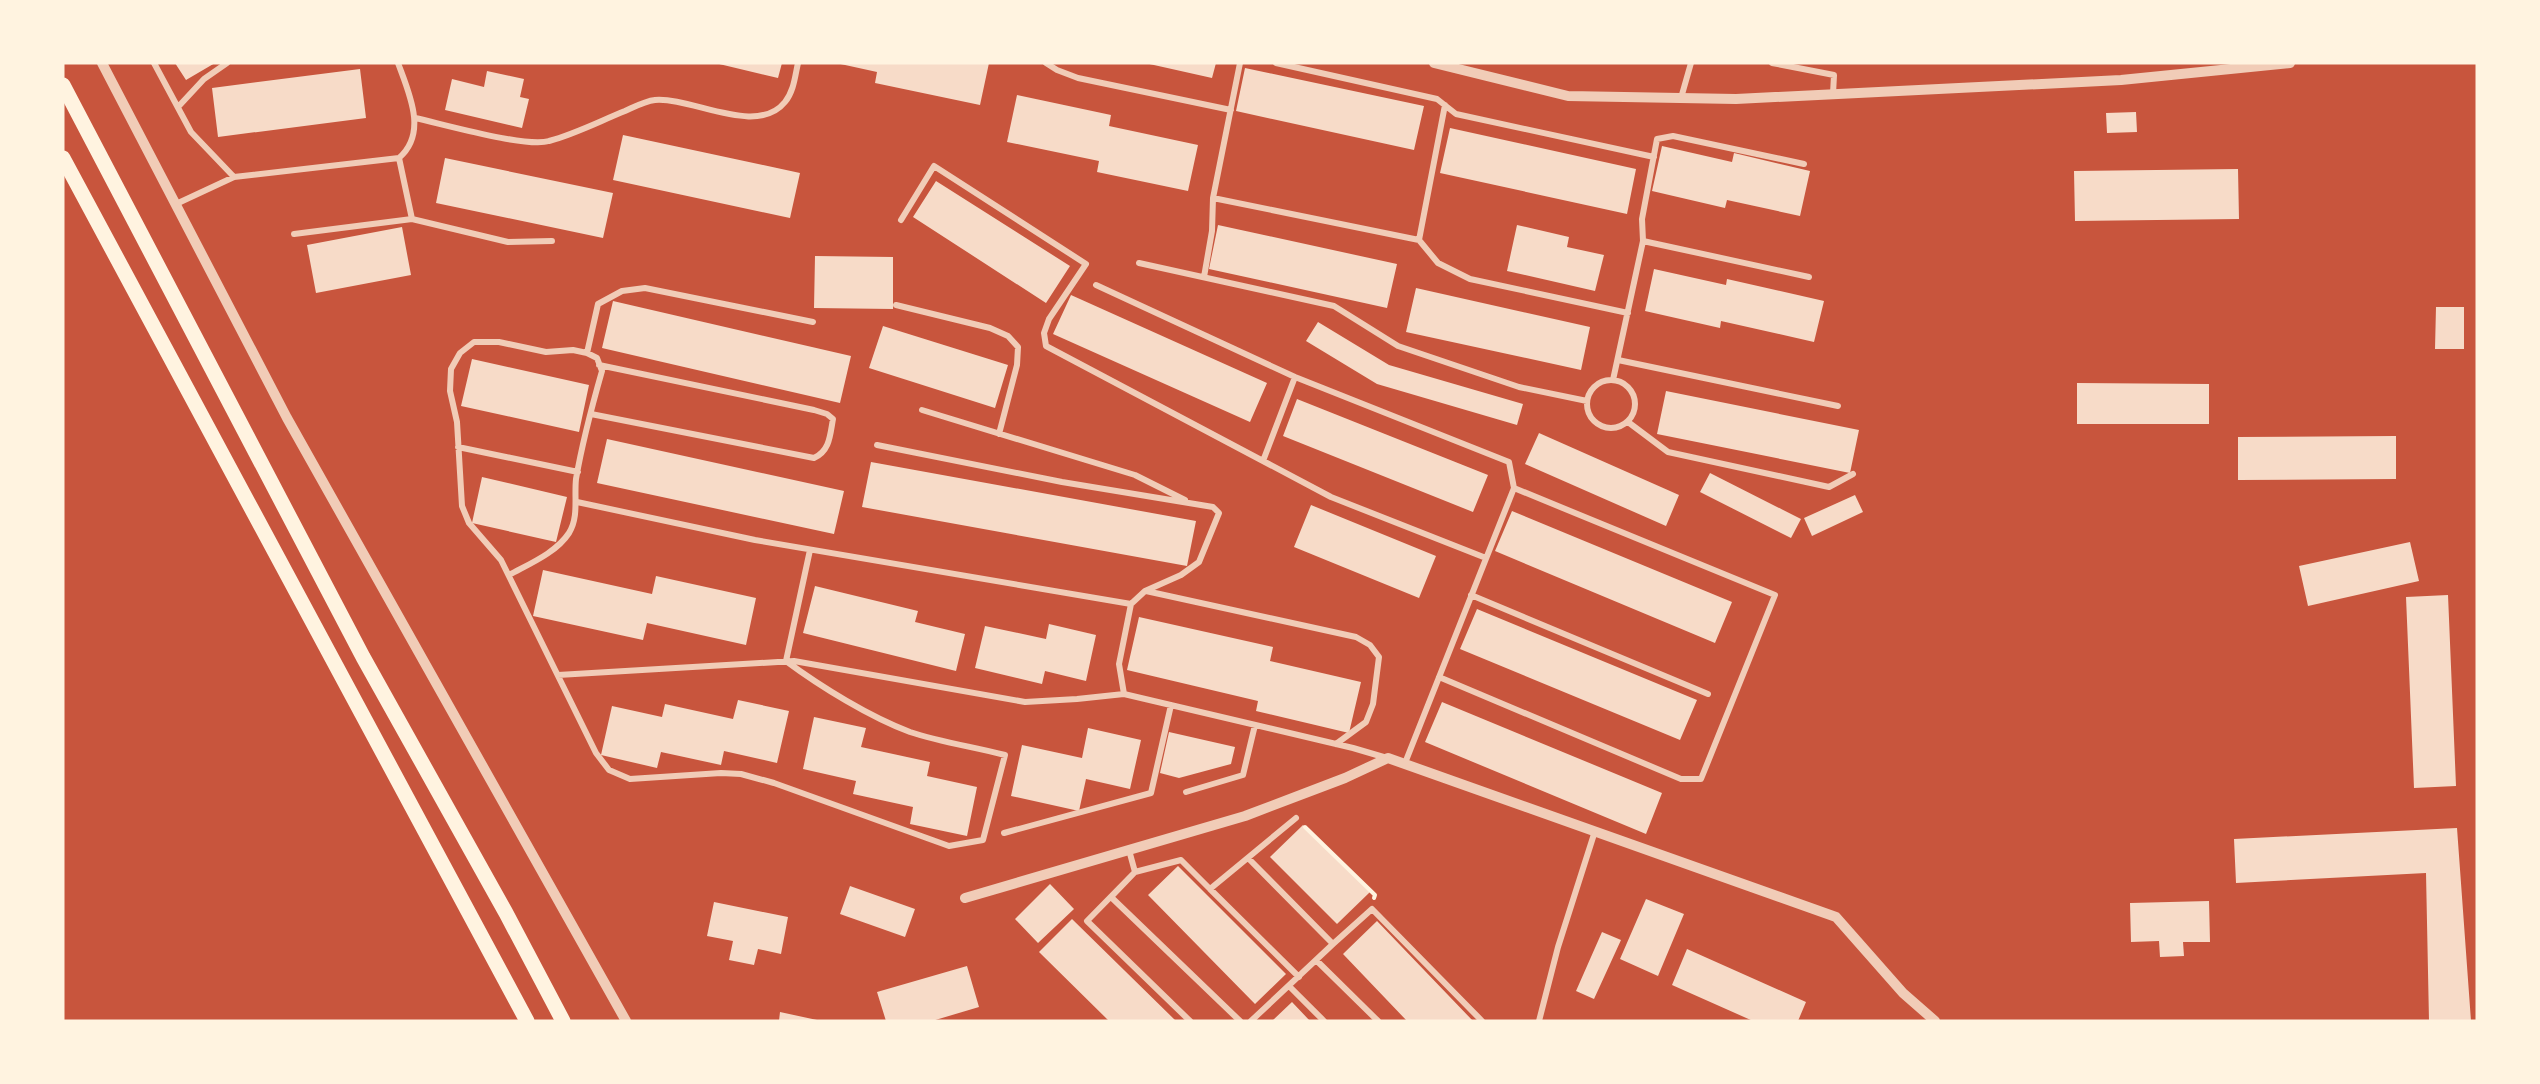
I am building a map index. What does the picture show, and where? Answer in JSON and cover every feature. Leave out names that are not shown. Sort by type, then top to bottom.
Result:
[{"type":"highway","points":[[63,85],[363,657],[501,904],[563,1021]]},
{"type":"highway","points":[[63,158],[527,1021]]},
{"type":"street","points":[[102,63],[287,418],[626,1021]]},
{"type":"street","points":[[154,63],[191,132],[234,177]]},
{"type":"street","points":[[178,107],[204,79],[227,63]]},
{"type":"street","points":[[176,204],[234,177],[399,158],[408,151],[415,118],[398,63]]},
{"type":"street","points":[[415,118],[533,143],[560,138],[652,100],[682,102],[737,115],[764,115],[776,111],[786,101],[792,89],[798,63]]},
{"type":"street","points":[[1046,63],[1078,78],[1231,110]]},
{"type":"street","points":[[1204,277],[1212,231],[1213,198],[1240,63]]},
{"type":"street","points":[[1276,63],[1437,99],[1456,114],[1654,158]]},
{"type":"street","points":[[1434,63],[1568,96],[1736,99],[2121,80],[2290,63]]},
{"type":"street","points":[[1682,98],[1691,63]]},
{"type":"street","points":[[1772,63],[1834,75],[1833,94]]},
{"type":"street","points":[[1419,240],[1445,105]]},
{"type":"street","points":[[1614,380],[1643,241],[1641,219],[1658,139],[1672,136],[1804,164]]},
{"type":"street","points":[[399,158],[412,219]]},
{"type":"street","points":[[901,219],[934,166],[1086,264],[1049,319],[1044,333],[1046,346],[1331,497],[1486,558]]},
{"type":"street","points":[[1213,198],[1419,240],[1438,263],[1470,279],[1628,313]]},
{"type":"street","points":[[294,234],[412,219],[508,242],[552,241]]},
{"type":"street","points":[[1643,241],[1809,277]]},
{"type":"street","points":[[1139,263],[1334,306],[1398,346],[1520,387],[1587,401]]},
{"type":"street","points":[[1096,285],[1295,377],[1509,462],[1514,488],[1405,763]]},
{"type":"street","points":[[587,353],[598,304],[622,291],[645,288],[813,322]]},
{"type":"street","points":[[896,305],[990,328],[1008,336],[1018,347],[1017,365],[999,434]]},
{"type":"street","points":[[509,575],[558,546],[569,533],[577,502],[578,472],[602,372],[597,358],[587,353],[573,350],[546,352],[499,342],[474,342],[460,353],[451,369],[450,391],[457,422],[462,506],[469,523],[501,560],[596,753],[609,770],[630,779],[721,773],[741,774],[774,783],[949,846],[983,840],[1005,755],[910,732],[849,702],[810,679],[786,661]]},
{"type":"street","points":[[1618,360],[1838,406]]},
{"type":"street","points":[[591,414],[814,458],[823,454],[827,446],[833,419],[827,414],[814,410],[600,365]]},
{"type":"street","points":[[1263,461],[1295,377]]},
{"type":"street","points":[[1614,380],[1628,386],[1635,408],[1628,422],[1615,429],[1600,426],[1588,414],[1587,401],[1591,390],[1597,384],[1614,380]]},
{"type":"street","points":[[922,410],[1135,475],[1191,503]]},
{"type":"street","points":[[1628,422],[1668,452],[1828,487],[1853,474]]},
{"type":"street","points":[[877,445],[1062,482],[1213,507],[1219,513],[1199,562],[1181,575],[1145,591],[1131,604],[1119,664],[1124,693]]},
{"type":"street","points":[[458,447],[578,472]]},
{"type":"street","points":[[1439,677],[1681,779],[1701,779],[1775,595],[1514,488]]},
{"type":"street","points":[[577,502],[810,550],[1131,604]]},
{"type":"street","points":[[786,661],[810,550]]},
{"type":"street","points":[[1145,591],[1356,637],[1370,645],[1379,657],[1373,704],[1366,722],[1336,744]]},
{"type":"street","points":[[1471,595],[1708,694]]},
{"type":"street","points":[[558,675],[794,661],[1025,702],[1124,693],[1336,744],[1405,763],[1836,917],[1903,993],[1935,1021]]},
{"type":"street","points":[[1004,833],[1151,794],[1171,705]]},
{"type":"street","points":[[1186,792],[1243,776],[1255,725]]},
{"type":"street","points":[[965,898],[1245,816],[1344,778],[1388,758]]},
{"type":"street","points":[[1210,889],[1296,818]]},
{"type":"street","points":[[1539,1021],[1558,947],[1595,831]]},
{"type":"street","points":[[1130,850],[1135,872]]},
{"type":"street","points":[[1248,858],[1334,944]]},
{"type":"street","points":[[1190,1021],[1086,921],[1135,872],[1181,860],[1299,977]]},
{"type":"street","points":[[1135,872],[1111,897],[1240,1021]]},
{"type":"street","points":[[1251,1021],[1372,909],[1482,1021]]},
{"type":"street","points":[[1316,960],[1378,1021]]},
{"type":"street","points":[[1289,986],[1324,1021]]},
{"type":"path","points":[[1296,818],[1375,895],[1372,909]]},
{"type":"building","points":[[175,63],[215,63],[186,80]]},
{"type":"building","points":[[715,63],[782,63],[778,78]]},
{"type":"building","points":[[836,63],[989,63],[980,105],[875,83],[877,72]]},
{"type":"building","points":[[1145,63],[1216,63],[1212,78]]},
{"type":"building","points":[[1245,68],[1424,106],[1414,150],[1236,111]]},
{"type":"building","points":[[360,69],[366,118],[218,137],[212,88]]},
{"type":"building","points":[[487,71],[524,79],[520,97],[529,99],[522,128],[445,110],[452,79],[484,87]]},
{"type":"building","points":[[1017,95],[1111,115],[1109,126],[1198,145],[1188,191],[1097,172],[1099,161],[1007,142]]},
{"type":"building","points":[[2136,112],[2137,132],[2107,133],[2106,113]]},
{"type":"building","points":[[1450,128],[1636,169],[1627,214],[1440,173]]},
{"type":"building","points":[[623,135],[800,173],[790,218],[613,180]]},
{"type":"building","points":[[1662,146],[1732,162],[1734,153],[1810,171],[1800,216],[1727,200],[1725,208],[1652,191]]},
{"type":"building","points":[[445,158],[613,193],[603,238],[436,203]]},
{"type":"building","points":[[2238,169],[2239,219],[2075,221],[2074,171]]},
{"type":"building","points":[[936,181],[1070,266],[1046,303],[913,217]]},
{"type":"building","points":[[1218,225],[1397,264],[1387,308],[1209,269]]},
{"type":"building","points":[[1517,225],[1569,237],[1567,247],[1604,255],[1595,291],[1507,271]]},
{"type":"building","points":[[402,227],[411,275],[316,293],[307,245]]},
{"type":"building","points":[[815,256],[893,257],[893,309],[814,308]]},
{"type":"building","points":[[1654,269],[1726,285],[1727,279],[1824,301],[1814,342],[1721,321],[1720,328],[1645,311]]},
{"type":"building","points":[[1416,288],[1590,327],[1581,370],[1406,332]]},
{"type":"building","points":[[1071,295],[1267,383],[1250,422],[1053,334]]},
{"type":"building","points":[[613,301],[851,356],[840,403],[602,348]]},
{"type":"building","points":[[2436,307],[2464,307],[2464,349],[2435,349]]},
{"type":"building","points":[[1318,322],[1389,365],[1523,404],[1517,425],[1377,384],[1306,341]]},
{"type":"building","points":[[883,326],[1008,365],[995,408],[869,368]]},
{"type":"building","points":[[472,359],[589,385],[579,432],[461,406]]},
{"type":"building","points":[[2077,383],[2209,384],[2209,424],[2077,424]]},
{"type":"building","points":[[1666,391],[1859,430],[1850,473],[1657,434]]},
{"type":"building","points":[[1297,399],[1488,475],[1473,512],[1283,436]]},
{"type":"building","points":[[1539,433],[1679,495],[1666,526],[1525,464]]},
{"type":"building","points":[[2396,436],[2396,479],[2238,480],[2238,437]]},
{"type":"building","points":[[607,439],[844,491],[834,534],[597,483]]},
{"type":"building","points":[[871,462],[1196,521],[1187,566],[862,507]]},
{"type":"building","points":[[1710,473],[1801,519],[1791,538],[1700,492]]},
{"type":"building","points":[[482,477],[567,497],[556,542],[472,523]]},
{"type":"building","points":[[1855,495],[1863,512],[1812,536],[1804,518]]},
{"type":"building","points":[[1311,505],[1436,556],[1419,598],[1294,547]]},
{"type":"building","points":[[1512,511],[1732,602],[1715,643],[1495,551]]},
{"type":"building","points":[[2410,542],[2419,581],[2308,606],[2299,566]]},
{"type":"building","points":[[543,570],[652,594],[656,576],[756,598],[746,645],[647,623],[643,640],[533,616]]},
{"type":"building","points":[[815,586],[918,611],[915,622],[965,634],[956,671],[803,633]]},
{"type":"building","points":[[2448,595],[2456,786],[2414,788],[2406,597]]},
{"type":"building","points":[[1477,609],[1697,700],[1680,740],[1460,649]]},
{"type":"building","points":[[1139,617],[1273,647],[1270,661],[1361,682],[1349,733],[1256,711],[1258,701],[1127,670]]},
{"type":"building","points":[[1049,624],[1096,635],[1086,681],[1045,671],[1042,684],[975,668],[985,626],[1046,639]]},
{"type":"building","points":[[738,700],[789,711],[777,763],[724,751],[721,765],[661,752],[657,768],[601,755],[612,706],[662,717],[665,704],[733,719]]},
{"type":"building","points":[[1442,702],[1662,793],[1646,834],[1425,742]]},
{"type":"building","points":[[814,717],[866,728],[861,747],[930,762],[927,776],[977,787],[967,836],[910,824],[913,807],[853,794],[856,781],[803,769]]},
{"type":"building","points":[[1088,728],[1141,740],[1130,789],[1086,779],[1079,811],[1011,796],[1022,745],[1082,758]]},
{"type":"building","points":[[1169,732],[1235,747],[1231,764],[1179,778],[1160,773]]},
{"type":"building","points":[[1303,825],[1370,892],[1337,924],[1270,857]]},
{"type":"building","points":[[2457,828],[2471,1021],[2429,1021],[2426,873],[2236,883],[2234,839]]},
{"type":"building","points":[[1178,866],[1286,974],[1255,1004],[1148,895]]},
{"type":"building","points":[[1050,884],[1074,909],[1038,943],[1015,919]]},
{"type":"building","points":[[850,886],[915,909],[905,937],[840,914]]},
{"type":"building","points":[[1646,899],[1684,914],[1658,976],[1620,959]]},
{"type":"building","points":[[2209,901],[2210,942],[2183,942],[2184,956],[2160,957],[2159,941],[2131,942],[2130,903]]},
{"type":"building","points":[[714,902],[788,917],[781,954],[758,949],[754,965],[729,960],[733,941],[707,936]]},
{"type":"building","points":[[1072,919],[1176,1021],[1109,1021],[1039,952]]},
{"type":"building","points":[[1377,921],[1473,1021],[1407,1021],[1343,954]]},
{"type":"building","points":[[1602,932],[1621,940],[1594,999],[1576,991]]},
{"type":"building","points":[[1687,949],[1806,1002],[1798,1021],[1753,1021],[1672,985]]},
{"type":"building","points":[[967,966],[979,1007],[932,1021],[886,1021],[877,992]]},
{"type":"building","points":[[1292,1002],[1310,1021],[1272,1021]]},
{"type":"building","points":[[780,1012],[817,1020],[817,1021],[779,1021]]}]
